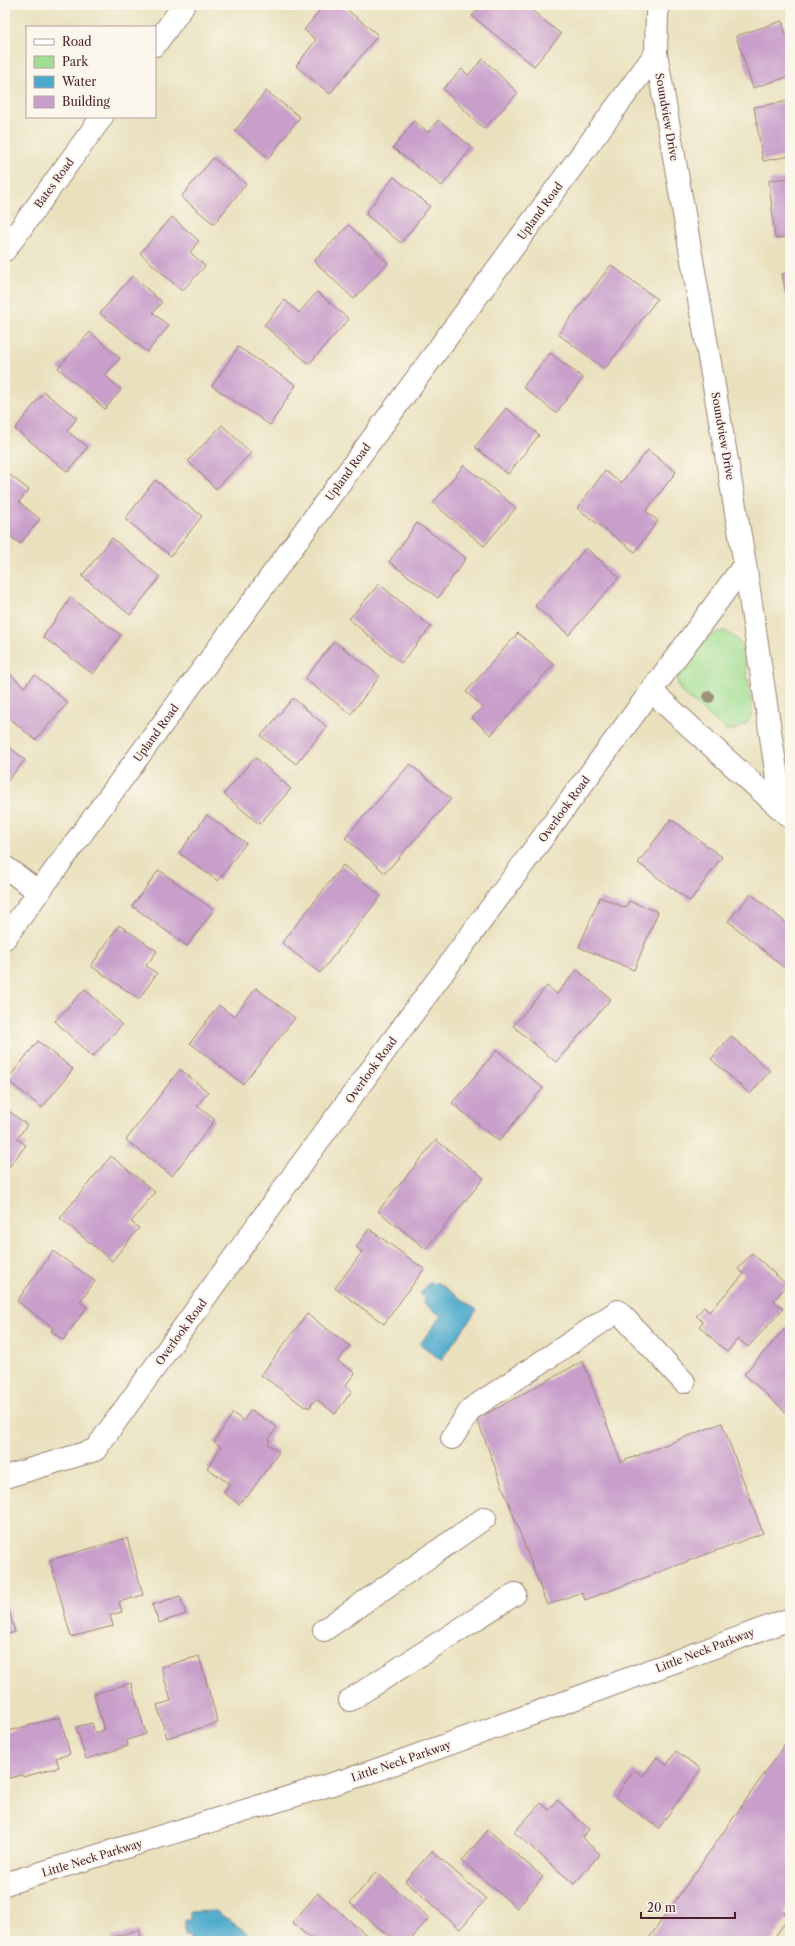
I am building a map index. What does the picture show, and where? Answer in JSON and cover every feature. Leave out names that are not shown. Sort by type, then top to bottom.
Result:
[{"type":"street","points":[[156,44],[184,5]]},
{"type":"street","points":[[656,53],[658,7]]},
{"type":"street","name":"Soundview Drive","points":[[656,53],[745,564],[786,813]]},
{"type":"street","name":"Upland Road","points":[[5,938],[656,53]]},
{"type":"street","name":"Bates Road","points":[[5,250],[101,118]]},
{"type":"street","name":"Overlook Road","points":[[5,1477],[95,1450],[297,1170],[745,564]]},
{"type":"street","points":[[651,692],[786,813]]},
{"type":"street","points":[[5,867],[39,892]]},
{"type":"street","points":[[452,1438],[471,1409],[618,1311],[684,1382]]},
{"type":"street","points":[[324,1630],[485,1518]]},
{"type":"street","points":[[350,1700],[515,1594]]},
{"type":"street","name":"Little Neck Parkway","points":[[5,1884],[368,1773],[790,1619]]},
{"type":"green space","points":[[725,631],[736,639],[741,645],[752,709],[751,717],[746,724],[730,730],[726,730],[681,692],[677,681],[681,672],[711,634]]},
{"type":"water","points":[[430,1282],[434,1285],[437,1282],[477,1310],[441,1360],[420,1344],[441,1316],[422,1302],[425,1298],[420,1294]]},
{"type":"water","points":[[216,1911],[252,1936],[249,1941],[190,1941],[190,1935],[185,1934],[185,1920],[190,1920],[190,1912]]},
{"type":"building","points":[[324,5],[341,5],[378,35],[330,94],[296,66],[316,40],[304,30]]},
{"type":"building","points":[[481,5],[525,5],[561,34],[534,66],[472,16]]},
{"type":"building","points":[[782,21],[788,41],[790,40],[790,76],[753,88],[736,36]]},
{"type":"building","points":[[483,59],[518,93],[484,129],[443,89],[462,69],[468,75]]},
{"type":"building","points":[[266,91],[300,117],[269,158],[235,131]]},
{"type":"building","points":[[790,101],[790,156],[763,161],[754,107]]},
{"type":"building","points":[[438,120],[472,147],[442,186],[393,148],[414,121],[428,132]]},
{"type":"building","points":[[213,158],[246,184],[214,224],[181,197]]},
{"type":"building","points":[[394,177],[430,206],[401,243],[365,214]]},
{"type":"building","points":[[790,178],[790,237],[775,238],[769,180]]},
{"type":"building","points":[[172,217],[199,241],[190,252],[205,266],[182,291],[140,253]]},
{"type":"building","points":[[349,225],[388,263],[354,299],[314,261]]},
{"type":"building","points":[[611,265],[657,299],[605,369],[558,334]]},
{"type":"building","points":[[790,272],[790,311],[789,311],[782,274]]},
{"type":"building","points":[[132,276],[162,302],[153,313],[169,326],[147,352],[100,313]]},
{"type":"building","points":[[317,292],[349,319],[309,364],[264,325],[285,300],[299,313]]},
{"type":"building","points":[[90,332],[120,358],[105,375],[121,390],[105,409],[58,368]]},
{"type":"building","points":[[238,347],[296,385],[270,425],[212,386]]},
{"type":"building","points":[[550,353],[583,378],[556,413],[523,387]]},
{"type":"building","points":[[44,392],[77,418],[67,431],[88,447],[68,472],[15,429]]},
{"type":"building","points":[[506,408],[539,435],[508,474],[475,447]]},
{"type":"building","points":[[222,425],[251,453],[216,489],[188,461]]},
{"type":"building","points":[[648,450],[676,472],[646,511],[658,521],[635,552],[577,508],[605,471],[621,483]]},
{"type":"building","points":[[464,465],[516,508],[484,546],[433,503]]},
{"type":"building","points":[[5,471],[29,490],[19,502],[40,519],[20,544],[5,532]]},
{"type":"building","points":[[155,480],[202,516],[171,556],[125,519]]},
{"type":"building","points":[[417,523],[466,558],[438,598],[389,562]]},
{"type":"building","points":[[112,538],[160,577],[130,615],[82,576]]},
{"type":"building","points":[[586,548],[619,577],[569,635],[535,606]]},
{"type":"building","points":[[379,584],[431,627],[401,663],[349,619]]},
{"type":"building","points":[[71,598],[121,635],[93,674],[43,637]]},
{"type":"building","points":[[518,633],[554,664],[491,735],[472,718],[483,707],[466,692]]},
{"type":"building","points":[[334,641],[380,676],[351,714],[305,679]]},
{"type":"building","points":[[7,671],[24,687],[35,675],[68,703],[35,740],[5,714],[5,673]]},
{"type":"building","points":[[293,698],[327,727],[296,764],[261,736]]},
{"type":"building","points":[[5,743],[25,760],[5,784]]},
{"type":"building","points":[[255,757],[291,789],[259,824],[224,794]]},
{"type":"building","points":[[410,764],[451,799],[385,873],[345,838]]},
{"type":"building","points":[[207,815],[246,843],[218,881],[179,853]]},
{"type":"building","points":[[671,819],[722,857],[690,901],[638,863]]},
{"type":"building","points":[[343,865],[381,896],[320,973],[282,943]]},
{"type":"building","points":[[159,870],[214,910],[187,946],[132,906]]},
{"type":"building","points":[[751,894],[790,926],[790,967],[787,970],[728,921]]},
{"type":"building","points":[[600,897],[626,908],[629,901],[658,912],[634,970],[579,947]]},
{"type":"building","points":[[119,925],[157,951],[146,966],[157,973],[139,999],[91,966]]},
{"type":"building","points":[[577,970],[611,999],[556,1062],[513,1026],[547,986],[557,994]]},
{"type":"building","points":[[256,988],[295,1018],[243,1084],[190,1043],[219,1005],[234,1017]]},
{"type":"building","points":[[85,989],[122,1025],[92,1057],[55,1021]]},
{"type":"building","points":[[731,1036],[770,1071],[750,1094],[711,1059]]},
{"type":"building","points":[[38,1041],[73,1069],[42,1108],[7,1080]]},
{"type":"building","points":[[497,1050],[543,1088],[499,1141],[452,1103]]},
{"type":"building","points":[[180,1069],[208,1092],[197,1106],[215,1120],[172,1176],[126,1140]]},
{"type":"building","points":[[5,1108],[27,1125],[17,1139],[26,1145],[5,1172]]},
{"type":"building","points":[[436,1140],[484,1178],[426,1249],[378,1211]]},
{"type":"building","points":[[111,1156],[155,1192],[131,1222],[139,1228],[112,1261],[60,1218]]},
{"type":"building","points":[[369,1229],[424,1269],[384,1324],[335,1288],[362,1252],[356,1247]]},
{"type":"building","points":[[53,1251],[95,1281],[80,1302],[87,1307],[63,1340],[51,1331],[53,1328],[17,1301]]},
{"type":"building","points":[[752,1253],[787,1285],[774,1300],[783,1309],[748,1347],[738,1339],[727,1352],[699,1326],[703,1322],[696,1316],[704,1307],[709,1312],[744,1274],[738,1269]]},
{"type":"building","points":[[307,1314],[350,1346],[338,1361],[355,1373],[345,1386],[352,1391],[335,1414],[316,1399],[309,1408],[306,1406],[305,1407],[261,1375]]},
{"type":"building","points":[[790,1323],[790,1416],[744,1374]]},
{"type":"building","points":[[583,1361],[621,1462],[722,1423],[763,1533],[585,1600],[582,1592],[547,1605],[477,1419]]},
{"type":"building","points":[[251,1410],[277,1427],[269,1439],[270,1441],[268,1444],[279,1452],[247,1497],[245,1496],[239,1504],[224,1493],[230,1484],[207,1468],[221,1447],[214,1442],[233,1413],[243,1421]]},
{"type":"building","points":[[127,1538],[143,1595],[119,1602],[122,1612],[110,1615],[113,1626],[71,1637],[50,1560]]},
{"type":"building","points":[[180,1596],[186,1614],[159,1623],[152,1605]]},
{"type":"building","points":[[5,1597],[15,1632],[5,1635]]},
{"type":"building","points":[[199,1656],[218,1723],[167,1738],[157,1705],[171,1701],[161,1667]]},
{"type":"building","points":[[131,1683],[146,1734],[127,1740],[128,1746],[86,1759],[76,1727],[92,1723],[95,1733],[104,1730],[94,1694]]},
{"type":"building","points":[[60,1717],[70,1754],[56,1758],[59,1767],[23,1777],[22,1775],[9,1778],[5,1765],[5,1732]]},
{"type":"building","points":[[790,1737],[790,1904],[784,1913],[789,1917],[772,1941],[647,1941]]},
{"type":"building","points":[[676,1751],[701,1769],[659,1828],[615,1797],[634,1770],[643,1776],[657,1757],[667,1765]]},
{"type":"building","points":[[557,1800],[589,1829],[582,1838],[600,1854],[574,1884],[514,1832],[541,1803],[549,1810]]},
{"type":"building","points":[[488,1830],[543,1877],[517,1908],[462,1861]]},
{"type":"building","points":[[432,1851],[486,1899],[460,1929],[405,1881]]},
{"type":"building","points":[[376,1872],[429,1918],[410,1941],[394,1941],[350,1903]]},
{"type":"building","points":[[318,1893],[371,1939],[369,1941],[314,1941],[292,1923]]},
{"type":"building","points":[[139,1930],[142,1941],[113,1941],[112,1937]]}]
